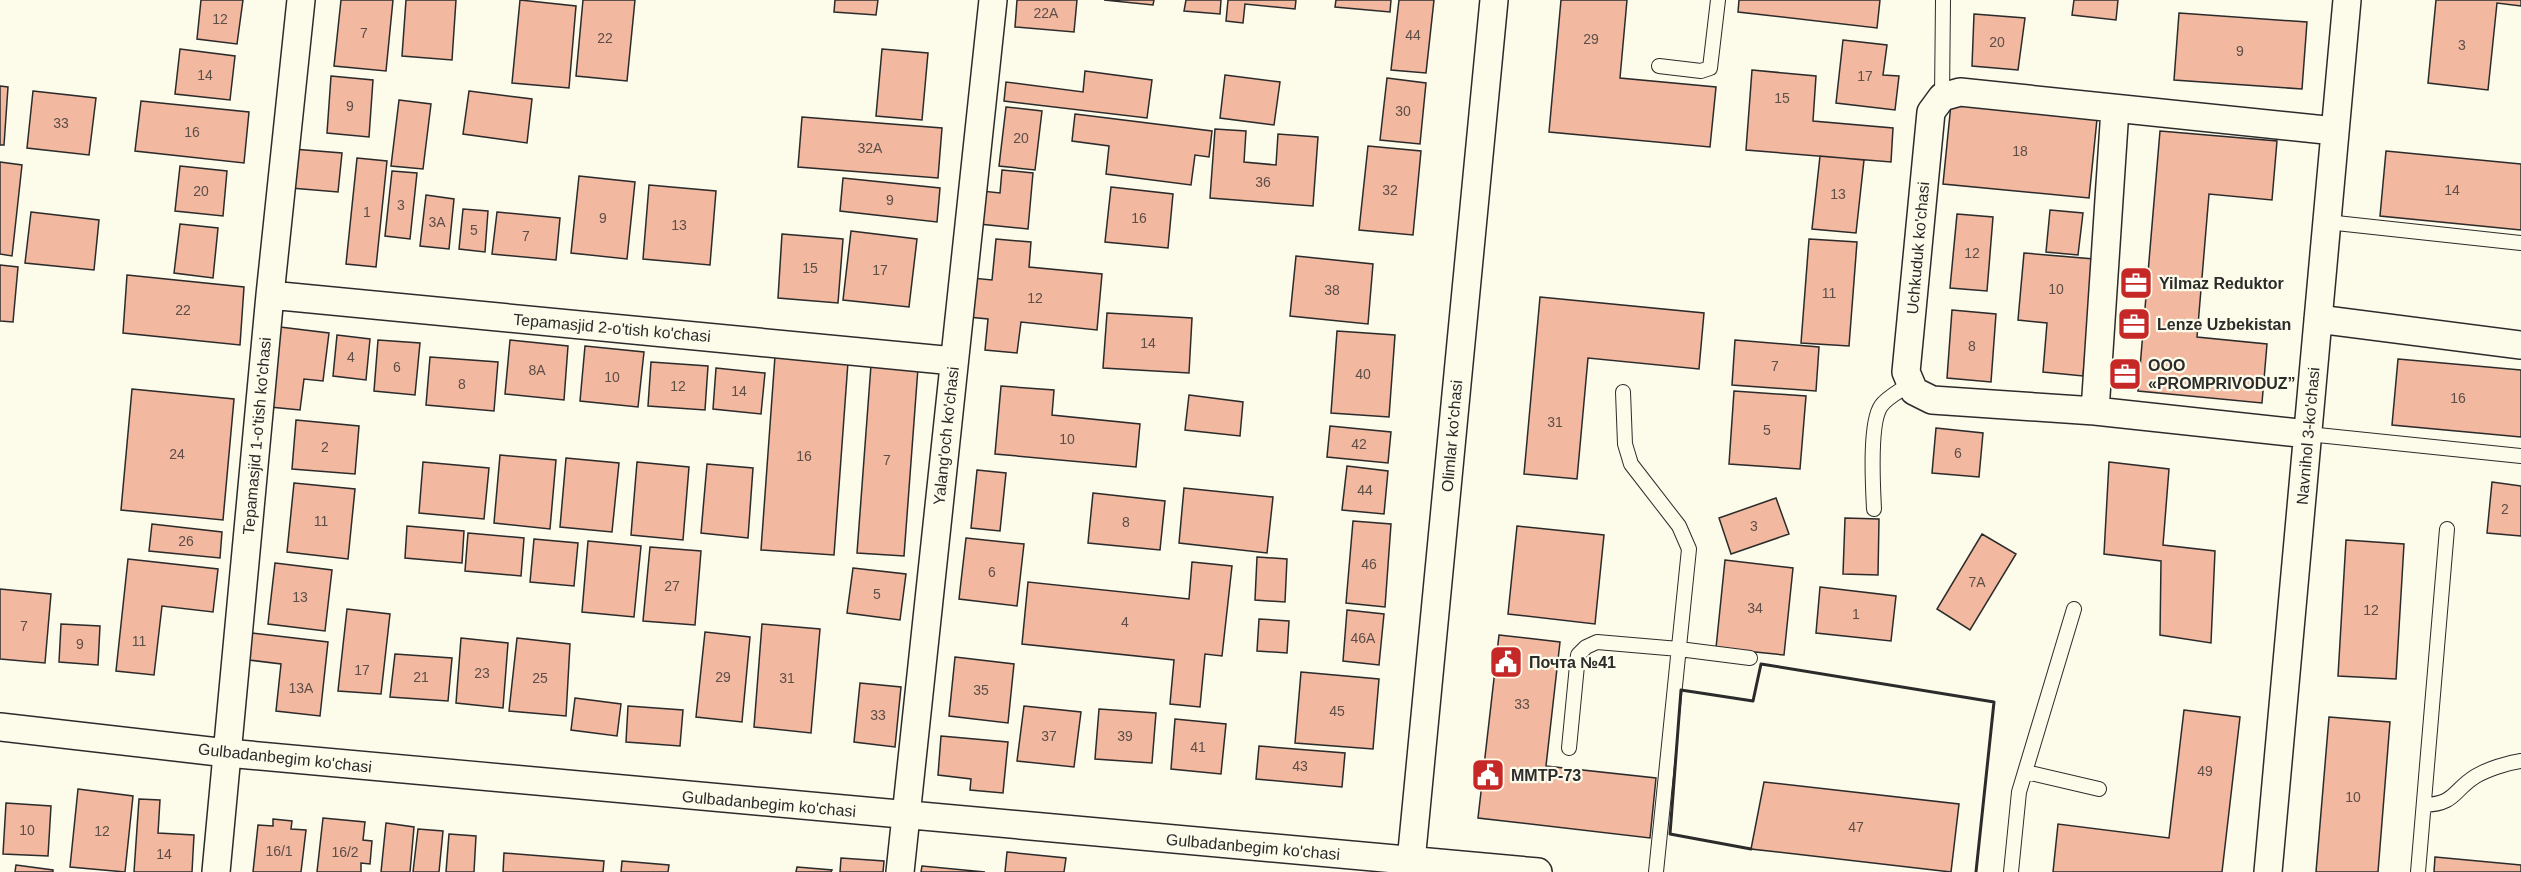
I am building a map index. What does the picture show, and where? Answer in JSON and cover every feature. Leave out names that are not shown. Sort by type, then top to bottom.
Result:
[{"type":"street","name":"Tepamasjid 1-o'tish ko'chasi","points":[[216,872],[270,295],[301,0]]},
{"type":"street","name":"Yalang'och ko'chasi","points":[[900,872],[993,0]]},
{"type":"street","name":"Olimlar ko'chasi","points":[[1411,866],[1494,0]]},
{"type":"street","name":"Navnihol 3-ko'chasi","points":[[2268,872],[2347,0]]},
{"type":"street","points":[[1942,97],[1960,92],[2335,131]]},
{"type":"street","name":"Uchkuduk ko'chasi","points":[[1911,383],[1906,372],[1931,112],[1942,97]]},
{"type":"street","points":[[2095,411],[2115,109]]},
{"type":"street","name":"Tepamasjid 2-o'tish ko'chasi","points":[[270,295],[954,361]]},
{"type":"street","points":[[2319,319],[2521,345]]},
{"type":"street","points":[[1911,383],[1914,391],[1932,400],[2095,411],[2308,434]]},
{"type":"street","name":"Gulbadanbegim ko'chasi","points":[[0,726],[227,753],[1411,866],[1538,872]]},
{"type":"lane","points":[[1659,66],[1701,71],[1710,68],[1718,0]]},
{"type":"lane","points":[[1942,97],[1943,0]]},
{"type":"lane","points":[[2327,222],[2521,243]]},
{"type":"lane","points":[[1874,509],[1872,462],[1876,422],[1881,406],[1911,383]]},
{"type":"lane","points":[[1623,392],[1625,444],[1631,464],[1679,526],[1689,549],[1656,872]]},
{"type":"lane","points":[[2308,434],[2521,456]]},
{"type":"lane","points":[[2418,872],[2447,529]]},
{"type":"lane","points":[[2011,872],[2019,792],[2074,609]]},
{"type":"lane","points":[[1569,748],[1578,655],[1586,647],[1597,642],[1750,658]]},
{"type":"lane","points":[[2424,805],[2439,805],[2455,796],[2475,776],[2521,761]]},
{"type":"lane","points":[[2026,772],[2099,789]]},
{"type":"building","points":[[201,0],[243,0],[237,44],[197,39]]},
{"type":"building","points":[[341,0],[393,0],[386,71],[334,66]]},
{"type":"building","points":[[406,0],[456,0],[452,60],[402,56]]},
{"type":"building","points":[[520,0],[576,6],[569,88],[512,83]]},
{"type":"building","points":[[583,0],[635,0],[627,81],[576,76]]},
{"type":"building","points":[[835,0],[878,0],[876,15],[834,12]]},
{"type":"building","points":[[1017,0],[1077,0],[1074,32],[1015,27]]},
{"type":"building","points":[[1104,0],[1154,0],[1153,5]]},
{"type":"building","points":[[1186,0],[1221,0],[1220,14],[1184,11]]},
{"type":"building","points":[[1228,0],[1296,0],[1295,9],[1245,4],[1243,23],[1226,21]]},
{"type":"building","points":[[1336,0],[1391,0],[1390,12],[1335,7]]},
{"type":"building","points":[[1399,0],[1434,0],[1426,73],[1391,70]]},
{"type":"building","points":[[1561,0],[1627,0],[1620,78],[1716,87],[1710,147],[1549,132]]},
{"type":"building","points":[[1739,0],[1880,0],[1877,28],[1738,12]]},
{"type":"building","points":[[2074,0],[2118,0],[2116,20],[2072,15]]},
{"type":"building","points":[[2436,0],[2521,0],[2521,6],[2497,3],[2488,90],[2428,83]]},
{"type":"building","points":[[2179,13],[2307,22],[2302,89],[2174,80]]},
{"type":"building","points":[[1974,14],[2025,18],[2018,70],[1972,66]]},
{"type":"building","points":[[1843,40],[1887,45],[1883,75],[1899,76],[1895,110],[1836,103]]},
{"type":"building","points":[[180,49],[235,56],[230,100],[175,94]]},
{"type":"building","points":[[882,49],[928,53],[922,120],[876,116]]},
{"type":"building","points":[[1752,70],[1816,76],[1813,121],[1893,128],[1891,162],[1746,150]]},
{"type":"building","points":[[1085,71],[1152,80],[1147,118],[1004,101],[1006,82],[1083,92]]},
{"type":"building","points":[[1225,75],[1280,82],[1274,125],[1220,118]]},
{"type":"building","points":[[331,76],[373,80],[369,137],[327,133]]},
{"type":"building","points":[[1387,78],[1426,83],[1420,144],[1380,140]]},
{"type":"building","points":[[0,86],[8,87],[4,145],[0,145]]},
{"type":"building","points":[[33,91],[96,98],[89,155],[27,148]]},
{"type":"building","points":[[469,91],[532,99],[527,143],[463,134]]},
{"type":"building","points":[[399,100],[431,104],[423,169],[391,166]]},
{"type":"building","points":[[141,101],[249,112],[244,163],[135,151]]},
{"type":"building","points":[[1951,104],[2097,119],[2089,198],[1943,184]]},
{"type":"building","points":[[1006,107],[1042,111],[1035,170],[999,166]]},
{"type":"building","points":[[1075,114],[1212,131],[1209,157],[1195,155],[1191,185],[1106,174],[1109,146],[1072,141]]},
{"type":"building","points":[[802,117],[942,128],[938,178],[798,167]]},
{"type":"building","points":[[1215,129],[1246,131],[1244,162],[1276,165],[1278,134],[1318,137],[1313,206],[1210,198]]},
{"type":"building","points":[[2160,131],[2277,141],[2272,200],[2209,194],[2197,337],[2267,344],[2262,403],[2138,391]]},
{"type":"building","points":[[1368,146],[1421,151],[1413,235],[1359,230]]},
{"type":"building","points":[[293,149],[342,153],[338,192],[291,188]]},
{"type":"building","points":[[2386,151],[2521,164],[2521,230],[2380,216]]},
{"type":"building","points":[[1820,156],[1864,160],[1856,233],[1812,229]]},
{"type":"building","points":[[357,158],[387,161],[376,267],[346,264]]},
{"type":"building","points":[[0,162],[22,165],[12,256],[0,254]]},
{"type":"building","points":[[180,166],[227,171],[223,216],[175,211]]},
{"type":"building","points":[[1002,170],[1033,173],[1028,229],[979,224],[982,191],[1000,193]]},
{"type":"building","points":[[392,171],[417,173],[410,239],[385,236]]},
{"type":"building","points":[[579,176],[635,182],[627,259],[571,253]]},
{"type":"building","points":[[843,178],[940,188],[937,222],[840,211]]},
{"type":"building","points":[[649,185],[716,191],[710,265],[643,259]]},
{"type":"building","points":[[1111,187],[1173,194],[1168,248],[1105,242]]},
{"type":"building","points":[[426,195],[454,199],[449,249],[420,246]]},
{"type":"building","points":[[463,209],[488,211],[485,252],[459,249]]},
{"type":"building","points":[[2050,210],[2083,213],[2078,255],[2046,252]]},
{"type":"building","points":[[31,212],[99,220],[94,270],[25,263]]},
{"type":"building","points":[[497,212],[560,218],[556,260],[492,254]]},
{"type":"building","points":[[1957,214],[1993,217],[1987,291],[1950,288]]},
{"type":"building","points":[[180,224],[218,228],[213,278],[174,273]]},
{"type":"building","points":[[851,231],[917,239],[909,307],[843,300]]},
{"type":"building","points":[[782,234],[843,239],[838,303],[778,298]]},
{"type":"building","points":[[996,239],[1031,242],[1029,267],[1102,274],[1097,330],[1021,322],[1017,353],[985,350],[988,319],[968,317],[972,278],[992,280]]},
{"type":"building","points":[[1809,239],[1857,242],[1849,346],[1801,343]]},
{"type":"building","points":[[2024,253],[2094,259],[2083,376],[2043,372],[2047,323],[2018,320]]},
{"type":"building","points":[[1296,256],[1373,264],[1368,324],[1290,316]]},
{"type":"building","points":[[0,265],[18,267],[13,322],[0,321]]},
{"type":"building","points":[[127,275],[244,287],[240,345],[123,333]]},
{"type":"building","points":[[1540,297],[1704,313],[1699,369],[1588,358],[1577,479],[1524,474]]},
{"type":"building","points":[[1952,310],[1996,314],[1991,382],[1947,378]]},
{"type":"building","points":[[1107,313],[1192,318],[1189,373],[1103,368]]},
{"type":"building","points":[[280,327],[329,333],[323,381],[304,379],[300,410],[270,407]]},
{"type":"building","points":[[1337,331],[1395,335],[1389,417],[1331,413]]},
{"type":"building","points":[[337,335],[370,339],[366,380],[333,376]]},
{"type":"building","points":[[378,340],[420,343],[415,395],[374,391]]},
{"type":"building","points":[[510,340],[568,346],[564,400],[505,394]]},
{"type":"building","points":[[1735,340],[1819,347],[1816,391],[1732,385]]},
{"type":"building","points":[[585,346],[644,352],[638,407],[580,401]]},
{"type":"building","points":[[775,356],[848,362],[834,555],[761,550]]},
{"type":"building","points":[[430,357],[498,362],[494,411],[426,405]]},
{"type":"building","points":[[2398,359],[2521,370],[2521,437],[2392,425]]},
{"type":"building","points":[[651,362],[708,366],[705,410],[648,406]]},
{"type":"building","points":[[871,365],[918,368],[904,556],[857,553]]},
{"type":"building","points":[[716,368],[765,373],[761,414],[713,409]]},
{"type":"building","points":[[1001,386],[1054,390],[1052,415],[1140,424],[1136,467],[995,454]]},
{"type":"building","points":[[132,389],[234,399],[223,520],[121,510]]},
{"type":"building","points":[[1734,391],[1806,396],[1800,469],[1729,464]]},
{"type":"building","points":[[1189,395],[1243,402],[1240,436],[1185,430]]},
{"type":"building","points":[[296,420],[359,426],[355,474],[292,469]]},
{"type":"building","points":[[1330,426],[1391,432],[1388,463],[1327,457]]},
{"type":"building","points":[[1936,428],[1983,433],[1979,477],[1932,473]]},
{"type":"building","points":[[500,455],[556,460],[550,529],[494,523]]},
{"type":"building","points":[[566,458],[619,463],[612,532],[560,527]]},
{"type":"building","points":[[423,462],[489,468],[484,519],[419,513]]},
{"type":"building","points":[[637,462],[689,467],[683,540],[631,535]]},
{"type":"building","points":[[2109,462],[2169,469],[2163,545],[2215,551],[2211,643],[2160,635],[2161,561],[2104,554]]},
{"type":"building","points":[[707,464],[753,468],[748,538],[701,533]]},
{"type":"building","points":[[1347,466],[1388,471],[1384,514],[1342,510]]},
{"type":"building","points":[[977,470],[1006,473],[1000,531],[971,528]]},
{"type":"building","points":[[2492,482],[2521,486],[2521,536],[2487,533]]},
{"type":"building","points":[[294,483],[355,489],[348,559],[287,552]]},
{"type":"building","points":[[1184,488],[1273,497],[1267,553],[1179,543]]},
{"type":"building","points":[[1093,493],[1165,501],[1160,550],[1088,543]]},
{"type":"building","points":[[1776,498],[1789,534],[1731,554],[1719,518]]},
{"type":"building","points":[[1845,518],[1879,519],[1878,575],[1843,574]]},
{"type":"building","points":[[1353,521],[1391,524],[1385,607],[1346,603]]},
{"type":"building","points":[[152,524],[222,532],[220,558],[149,551]]},
{"type":"building","points":[[407,526],[464,531],[462,563],[405,558]]},
{"type":"building","points":[[1517,526],[1604,535],[1595,624],[1508,614]]},
{"type":"building","points":[[468,533],[524,538],[521,576],[465,571]]},
{"type":"building","points":[[1982,534],[2016,554],[1970,630],[1937,609]]},
{"type":"building","points":[[966,538],[1024,544],[1017,606],[959,599]]},
{"type":"building","points":[[534,539],[578,543],[574,586],[530,582]]},
{"type":"building","points":[[2346,540],[2404,544],[2396,679],[2338,676]]},
{"type":"building","points":[[588,541],[641,546],[634,617],[582,612]]},
{"type":"building","points":[[650,547],[701,551],[695,625],[643,621]]},
{"type":"building","points":[[1257,557],[1287,559],[1285,602],[1255,600]]},
{"type":"building","points":[[128,559],[218,569],[213,612],[162,606],[154,675],[116,671]]},
{"type":"building","points":[[1725,560],[1793,568],[1784,655],[1716,648]]},
{"type":"building","points":[[1192,562],[1232,566],[1222,656],[1205,654],[1200,707],[1170,704],[1174,660],[1022,644],[1028,582],[1189,599]]},
{"type":"building","points":[[275,563],[332,570],[325,631],[268,624]]},
{"type":"building","points":[[853,568],[906,574],[900,620],[847,613]]},
{"type":"building","points":[[1820,587],[1896,596],[1891,641],[1816,633]]},
{"type":"building","points":[[0,589],[51,594],[45,663],[0,659]]},
{"type":"building","points":[[347,609],[390,614],[381,694],[338,691]]},
{"type":"building","points":[[1347,610],[1384,614],[1379,665],[1343,661]]},
{"type":"building","points":[[1259,619],[1289,621],[1287,653],[1257,651]]},
{"type":"building","points":[[61,624],[100,626],[98,665],[59,662]]},
{"type":"building","points":[[762,624],[820,629],[811,733],[754,727]]},
{"type":"building","points":[[705,632],[750,637],[742,722],[696,717]]},
{"type":"building","points":[[252,633],[328,642],[320,716],[276,711],[281,664],[249,660]]},
{"type":"building","points":[[1499,635],[1560,642],[1546,766],[1656,778],[1650,838],[1478,818]]},
{"type":"building","points":[[461,638],[508,643],[503,708],[456,703]]},
{"type":"building","points":[[517,638],[570,644],[566,716],[509,711]]},
{"type":"building","points":[[395,654],[452,658],[448,701],[390,697]]},
{"type":"building","points":[[955,657],[1014,664],[1008,723],[949,716]]},
{"type":"building","points":[[1301,672],[1379,679],[1373,749],[1295,743]]},
{"type":"building","points":[[860,683],[901,687],[895,747],[854,742]]},
{"type":"building","points":[[575,698],[621,704],[617,736],[571,730]]},
{"type":"building","points":[[628,706],[683,710],[680,746],[626,742]]},
{"type":"building","points":[[1024,706],[1081,712],[1074,767],[1017,761]]},
{"type":"building","points":[[1099,709],[1156,713],[1152,763],[1095,759]]},
{"type":"building","points":[[2184,710],[2240,717],[2222,872],[2053,872],[2058,824],[2169,838]]},
{"type":"building","points":[[2329,717],[2390,722],[2378,872],[2316,872]]},
{"type":"building","points":[[1175,719],[1226,724],[1221,774],[1171,769]]},
{"type":"building","points":[[941,736],[1008,742],[1003,793],[970,790],[971,779],[938,775]]},
{"type":"building","points":[[1259,746],[1345,753],[1342,787],[1256,779]]},
{"type":"building","points":[[1764,782],[1959,804],[1951,872],[1751,849]]},
{"type":"building","points":[[78,789],[133,796],[125,872],[70,867]]},
{"type":"building","points":[[139,799],[160,800],[158,833],[194,835],[192,872],[134,872]]},
{"type":"building","points":[[6,803],[51,806],[48,856],[3,854]]},
{"type":"building","points":[[323,818],[365,822],[363,840],[372,841],[370,864],[361,863],[361,872],[317,872]]},
{"type":"building","points":[[273,819],[292,821],[291,829],[306,830],[301,872],[253,872],[258,825],[273,826]]},
{"type":"building","points":[[386,823],[414,827],[410,872],[381,872]]},
{"type":"building","points":[[418,829],[443,831],[439,872],[413,872]]},
{"type":"building","points":[[449,834],[476,836],[474,872],[446,872]]},
{"type":"building","points":[[1007,852],[1066,858],[1064,872],[1005,872]]},
{"type":"building","points":[[504,853],[604,861],[603,872],[503,872]]},
{"type":"building","points":[[2435,857],[2521,865],[2521,872],[2434,872]]},
{"type":"building","points":[[841,858],[884,861],[883,872],[840,872]]},
{"type":"building","points":[[622,861],[669,865],[668,872],[621,872]]},
{"type":"building","points":[[16,865],[53,870],[53,872],[15,872]]},
{"type":"building","points":[[922,866],[985,872],[921,872]]},
{"type":"building","points":[[797,867],[832,870],[831,872],[796,872]]},
{"type":"wall","points":[[1751,849],[1670,834],[1681,690],[1753,701],[1761,664],[1994,702],[1976,872]]},
{"type":"place","name":"Yilmaz Reduktor","points":[[2136,283]]},
{"type":"place","name":"Lenze Uzbekistan","points":[[2134,324]]},
{"type":"place","name":"ООО «PROMPRIVODUZ”","points":[[2125,374]]},
{"type":"place","name":"Почта №41","points":[[1506,662]]},
{"type":"place","name":"MMTP-73","points":[[1488,775]]}]
